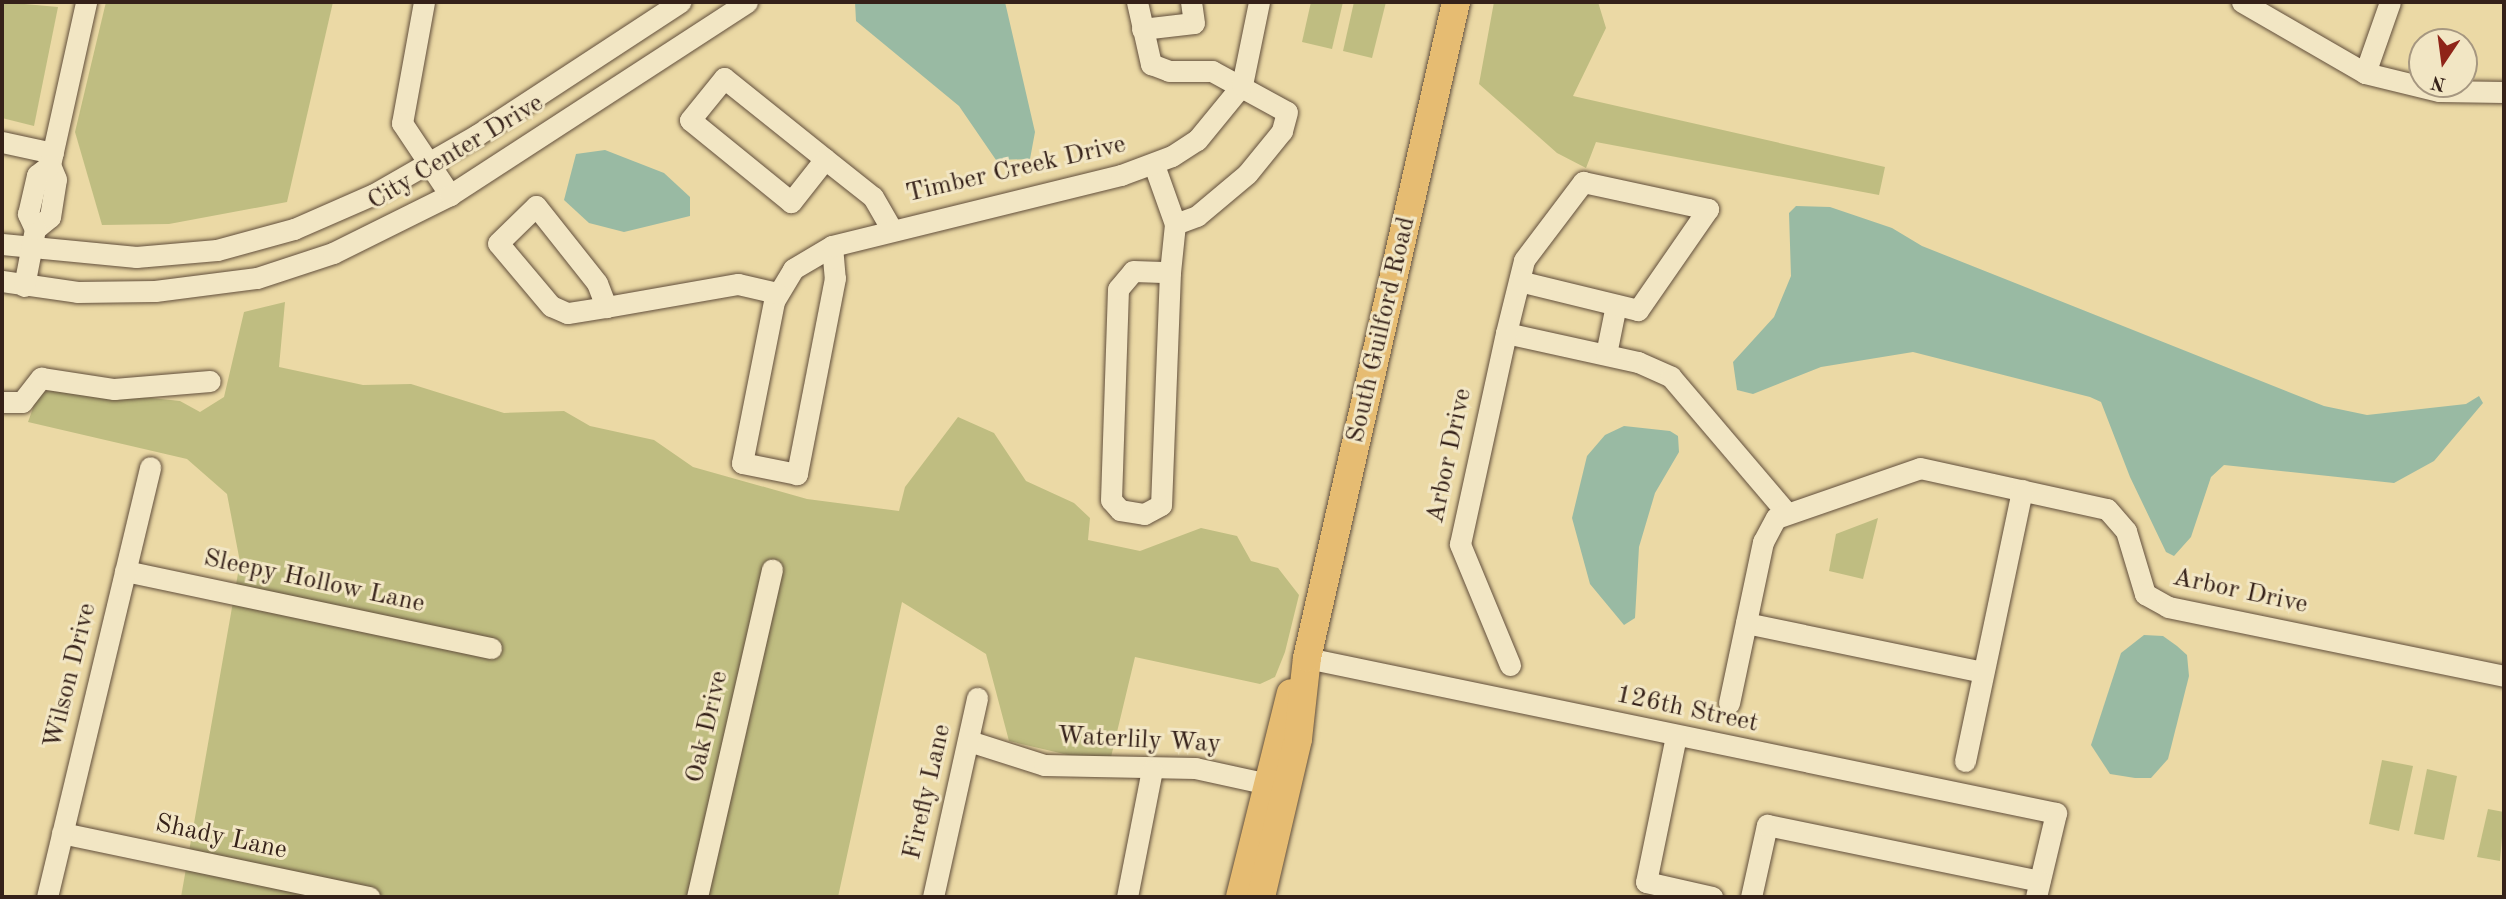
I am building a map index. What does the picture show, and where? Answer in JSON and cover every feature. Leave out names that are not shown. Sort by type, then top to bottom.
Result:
[{"type":"main road","name":"South Guilford Road","points":[[1261,897],[1289,697],[1307,658],[1456,2]]},
{"type":"main road","name":"South Guilford Road","points":[[1240,897],[1276,785]]},
{"type":"street","points":[[24,286],[35,229],[50,217],[57,179],[51,159],[86,2]]},
{"type":"street","points":[[424,2],[401,107],[402,123],[450,195]]},
{"type":"street","name":"City Center Drive","points":[[2,244],[31,251],[136,257],[257,241],[341,209],[427,164],[680,2]]},
{"type":"street","name":"City Center Drive","points":[[2,281],[24,286],[115,293],[257,278],[368,239],[450,195],[747,2]]},
{"type":"street","points":[[1137,2],[1146,57],[1158,68],[1212,71],[1284,107],[1287,120],[1229,191],[1197,216],[1175,224]]},
{"type":"street","points":[[1142,29],[1194,23],[1191,2]]},
{"type":"street","name":"Timber Creek Drive","points":[[832,246],[835,278],[797,474],[742,463],[777,293],[793,269],[832,246],[891,228],[1154,165],[1197,140],[1242,85],[1259,2]]},
{"type":"street","points":[[2242,2],[2365,73],[2439,91],[2504,92]]},
{"type":"street","points":[[2365,73],[2390,2]]},
{"type":"street","name":"Timber Creek Drive","points":[[825,159],[791,202],[690,120],[724,78],[873,197],[891,228]]},
{"type":"street","points":[[2,142],[51,159]]},
{"type":"street","name":"Timber Creek Drive","points":[[1154,165],[1175,224],[1170,272],[1161,505],[1150,513],[1127,513],[1111,500],[1118,289],[1133,271],[1170,272]]},
{"type":"street","name":"Arbor Drive","points":[[1510,665],[1460,544],[1506,333],[1524,260],[1583,182],[1708,209],[1637,310],[1519,281]]},
{"type":"street","points":[[606,307],[597,283],[536,206],[498,243],[551,306],[567,313],[606,307],[738,284],[777,293]]},
{"type":"street","points":[[1606,355],[1616,305]]},
{"type":"street","points":[[1506,333],[1656,369],[1676,382],[1786,512],[1763,542],[1729,703]]},
{"type":"street","points":[[8,403],[41,378],[114,389],[210,381]]},
{"type":"street","name":"Wilson Drive","points":[[47,897],[150,467]]},
{"type":"street","name":"Arbor Drive","points":[[1786,512],[1920,468],[2107,509],[2126,531],[2145,594],[2168,607],[2504,676]]},
{"type":"street","points":[[1965,761],[2022,490]]},
{"type":"street","name":"Oak Drive","points":[[697,897],[772,569]]},
{"type":"street","name":"Sleepy Hollow Lane","points":[[125,571],[491,648]]},
{"type":"street","points":[[1746,623],[1983,672]]},
{"type":"street","name":"126th Street","points":[[1307,658],[2056,813],[2037,889]]},
{"type":"street","name":"Firefly Lane","points":[[933,897],[977,698]]},
{"type":"street","points":[[1676,736],[1646,882],[1712,897]]},
{"type":"street","name":"Waterlily Way","points":[[969,741],[1044,765],[1152,770],[1195,768],[1276,785]]},
{"type":"street","points":[[1127,897],[1152,770]]},
{"type":"street","points":[[1751,897],[1767,824],[2037,889]]},
{"type":"street","name":"Shady Lane","points":[[62,833],[369,897]]},
{"type":"shaded area","points":[[2,2],[58,7],[34,126],[2,118]]},
{"type":"shaded area","points":[[106,2],[333,2],[287,202],[169,224],[102,225],[75,132]]},
{"type":"shaded area","points":[[855,2],[1005,2],[1035,132],[1030,159],[996,160],[959,106],[856,21]]},
{"type":"shaded area","points":[[1311,2],[1343,2],[1332,49],[1302,42]]},
{"type":"shaded area","points":[[1354,2],[1386,2],[1372,58],[1343,51]]},
{"type":"shaded area","points":[[1494,2],[1598,2],[1606,28],[1573,96],[1885,167],[1879,195],[1596,142],[1586,168],[1557,153],[1479,84]]},
{"type":"shaded area","points":[[605,150],[664,173],[690,197],[690,216],[624,232],[589,223],[564,200],[576,154]]},
{"type":"shaded area","points":[[1796,206],[1830,207],[1892,228],[1922,246],[2324,406],[2367,415],[2466,404],[2479,396],[2483,403],[2434,461],[2394,483],[2224,465],[2211,477],[2191,537],[2174,556],[2166,552],[2130,477],[2101,402],[2090,397],[1913,352],[1821,367],[1753,394],[1737,390],[1733,362],[1774,317],[1791,276],[1789,213]]},
{"type":"shaded area","points":[[285,302],[279,367],[363,385],[411,384],[504,413],[564,411],[590,426],[654,440],[693,467],[807,499],[899,511],[905,487],[958,417],[994,433],[1026,481],[1074,503],[1090,518],[1088,540],[1140,551],[1201,528],[1237,536],[1251,561],[1278,568],[1299,595],[1285,652],[1275,677],[1260,684],[1135,657],[1111,757],[1077,757],[1009,741],[986,654],[902,602],[838,897],[181,897],[240,562],[227,494],[187,459],[28,422],[38,394],[57,388],[180,401],[200,412],[224,397],[244,312]]},
{"type":"shaded area","points":[[1624,426],[1670,431],[1678,436],[1679,452],[1655,493],[1639,547],[1635,618],[1624,625],[1590,584],[1572,518],[1587,456],[1605,435]]},
{"type":"shaded area","points":[[1878,518],[1863,579],[1829,571],[1836,534]]},
{"type":"shaded area","points":[[2144,635],[2163,636],[2187,655],[2189,676],[2168,759],[2151,778],[2135,778],[2110,774],[2091,745],[2121,653]]},
{"type":"shaded area","points":[[2382,760],[2413,766],[2399,831],[2369,824]]},
{"type":"shaded area","points":[[2427,769],[2457,776],[2444,840],[2414,834]]},
{"type":"shaded area","points":[[2488,809],[2504,812],[2500,861],[2477,857]]}]
